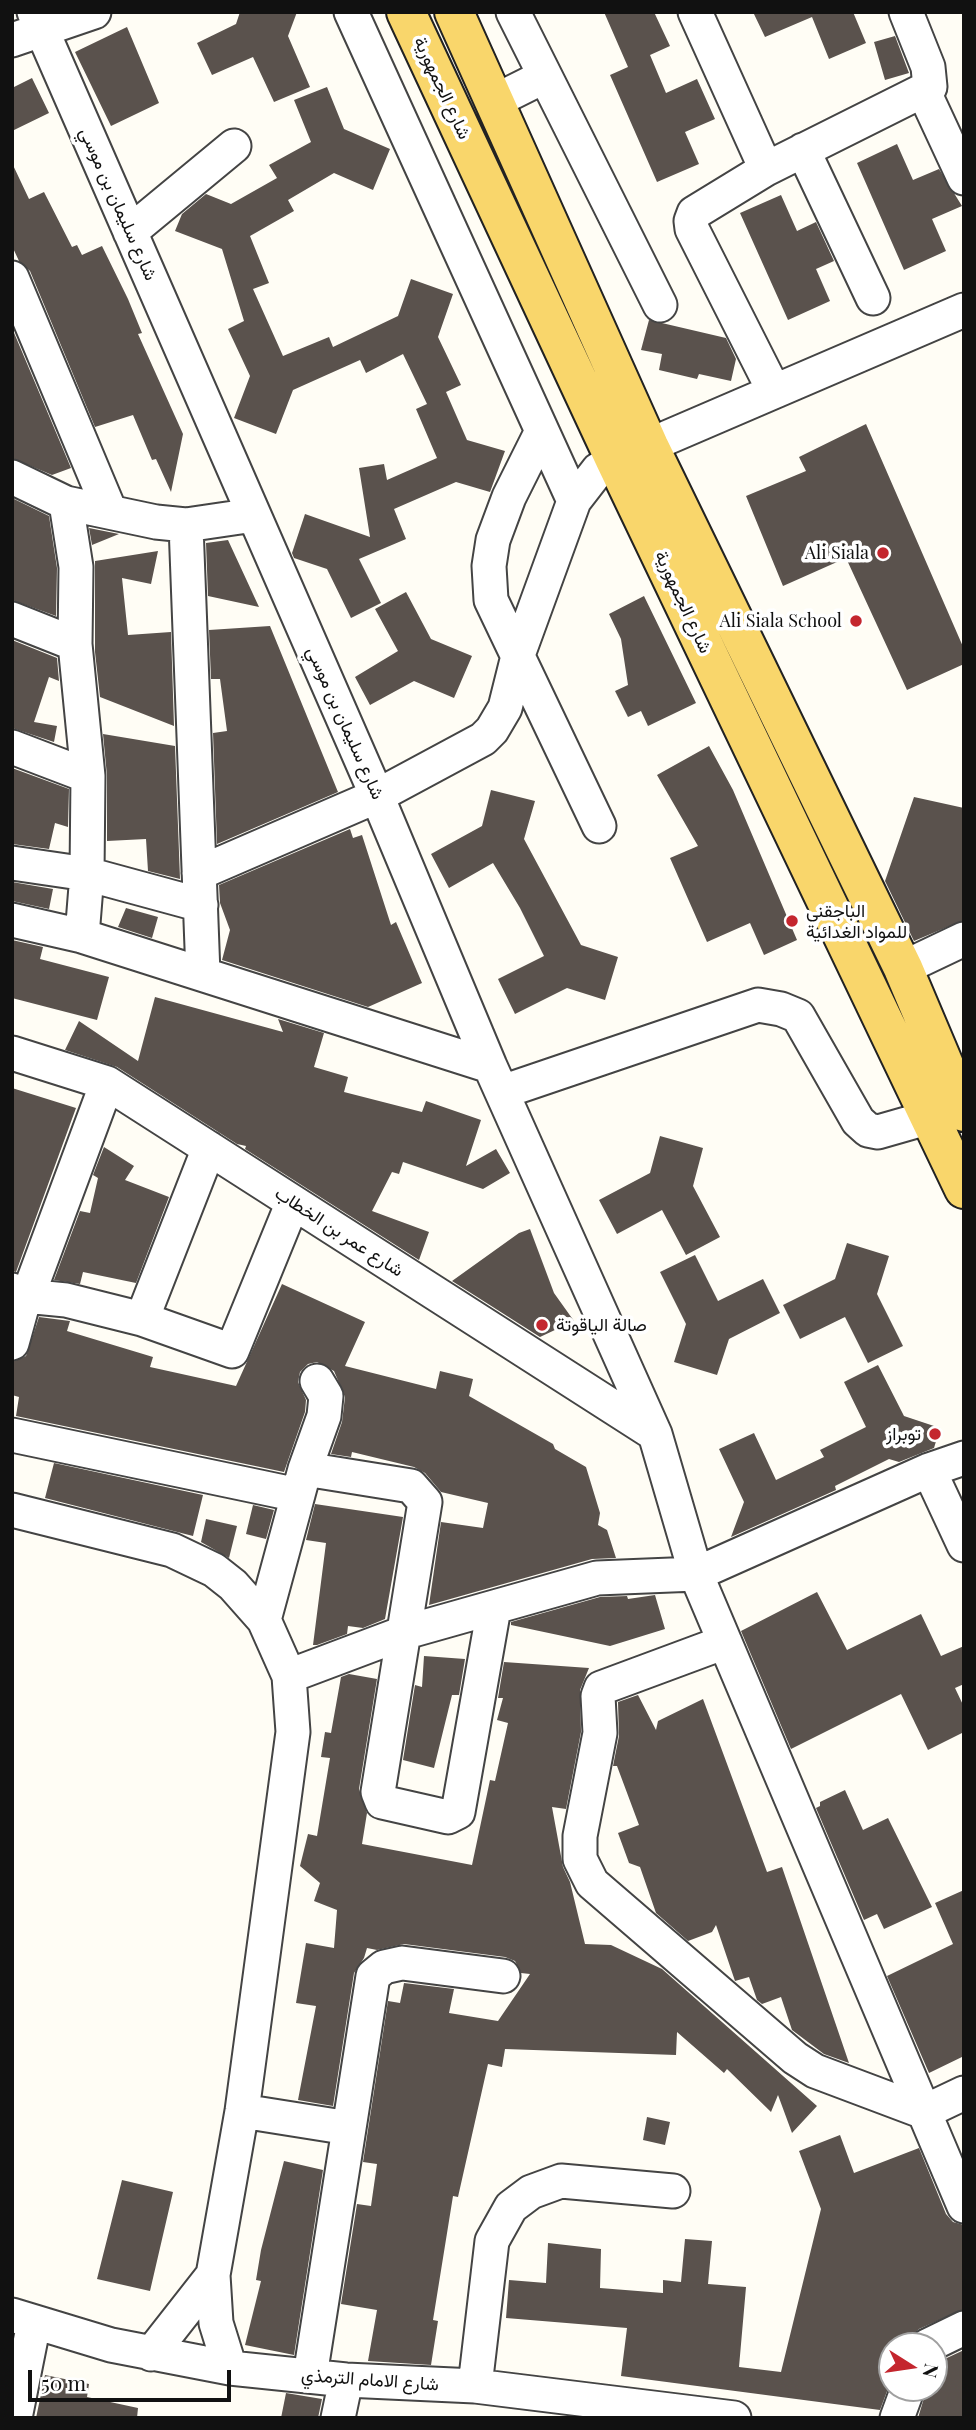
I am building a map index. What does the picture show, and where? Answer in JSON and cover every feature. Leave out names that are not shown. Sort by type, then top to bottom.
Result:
[{"type":"main road","name":"شارع الجمهورية","points":[[406,12],[632,453],[904,968],[964,1189]]},
{"type":"main road","name":"شارع الجمهورية","points":[[454,12],[495,101],[632,453],[946,1115]]},
{"type":"street","points":[[29,27],[94,12]]},
{"type":"street","points":[[351,12],[574,501]]},
{"type":"street","points":[[513,12],[660,305]]},
{"type":"street","points":[[695,12],[765,169]]},
{"type":"street","points":[[906,12],[932,80],[964,178]]},
{"type":"street","name":"شارع سليمان بن موسي","points":[[29,27],[130,232],[377,796],[496,1079],[655,1434],[696,1574],[964,2206]]},
{"type":"street","points":[[495,101],[545,76]]},
{"type":"street","points":[[774,391],[692,229],[694,213],[765,169],[803,150],[941,107]]},
{"type":"street","points":[[130,232],[234,146]]},
{"type":"street","points":[[803,150],[873,298]]},
{"type":"street","points":[[16,298],[109,509]]},
{"type":"street","points":[[199,873],[377,796],[483,739],[492,730],[505,708],[519,652],[574,501],[598,470],[964,310]]},
{"type":"street","points":[[542,430],[509,497],[493,540],[489,566],[491,600],[519,652],[599,826]]},
{"type":"street","points":[[12,477],[66,503],[109,509],[156,522],[186,525],[254,515]]},
{"type":"street","points":[[66,503],[76,567],[75,644],[88,776],[87,874],[82,936]]},
{"type":"street","points":[[186,525],[203,974]]},
{"type":"street","points":[[12,620],[75,644]]},
{"type":"street","points":[[12,747],[88,776]]},
{"type":"street","points":[[12,863],[87,874],[201,905]]},
{"type":"street","points":[[12,920],[82,936],[203,974],[496,1079],[758,1005],[781,1009],[798,1016],[858,1121],[868,1130],[878,1132],[946,1115]]},
{"type":"street","points":[[904,968],[964,939]]},
{"type":"street","name":"شارع عمر بن الخطاب","points":[[12,1053],[107,1083],[655,1434]]},
{"type":"street","points":[[12,1343],[19,1293],[107,1083]]},
{"type":"street","points":[[142,1319],[209,1148]]},
{"type":"street","points":[[19,1293],[66,1300],[142,1319],[232,1351],[293,1202]]},
{"type":"street","points":[[264,1620],[302,1482],[326,1411],[326,1396],[317,1381]]},
{"type":"street","points":[[12,1435],[302,1482],[411,1486],[422,1495],[425,1509],[378,1796],[385,1804],[452,1817],[460,1809],[495,1608]]},
{"type":"street","points":[[289,1676],[406,1632],[597,1578],[696,1574],[929,1470],[964,1458]]},
{"type":"street","points":[[929,1470],[964,1545]]},
{"type":"street","points":[[12,1510],[172,1550],[194,1559],[233,1584],[264,1620],[289,1676],[293,1732],[242,2111],[213,2275],[216,2323],[230,2368]]},
{"type":"street","points":[[725,1642],[601,1688],[598,1696],[600,1733],[580,1836],[580,1859],[592,1883],[612,1904],[795,2058],[815,2071],[924,2112],[964,2093]]},
{"type":"street","points":[[310,2376],[370,1982],[379,1970],[402,1963],[503,1976]]},
{"type":"street","points":[[242,2111],[349,2128]]},
{"type":"street","points":[[475,2386],[492,2241],[511,2207],[531,2192],[561,2181],[673,2191]]},
{"type":"street","points":[[151,2354],[213,2275]]},
{"type":"street","points":[[15,2418],[23,2319]]},
{"type":"street","name":"شارع الامام الترمذي","points":[[23,2319],[151,2354],[230,2368],[346,2380],[475,2386],[734,2418]]},
{"type":"street","points":[[948,2336],[964,2328]]},
{"type":"street","points":[[338,2418],[346,2380]]},
{"type":"building","points":[[240,12],[297,12],[288,36],[310,87],[274,102],[253,57],[212,75],[197,43],[236,24]]},
{"type":"building","points":[[604,12],[654,12],[670,46],[650,55],[666,93],[697,79],[715,119],[685,132],[699,164],[657,182],[610,75],[628,67]]},
{"type":"building","points":[[753,12],[853,12],[866,43],[829,59],[812,17],[765,37]]},
{"type":"building","points":[[127,27],[159,103],[111,126],[75,52]]},
{"type":"building","points":[[895,36],[909,73],[885,80],[874,42]]},
{"type":"building","points":[[32,78],[49,113],[12,131],[12,88]]},
{"type":"building","points":[[327,87],[344,129],[390,149],[373,190],[334,173],[288,200],[294,211],[250,236],[269,283],[253,289],[283,356],[329,337],[333,347],[398,316],[411,279],[453,294],[438,337],[461,385],[446,392],[467,440],[505,451],[490,492],[456,482],[394,509],[406,539],[359,559],[381,603],[351,618],[327,569],[294,558],[292,553],[305,514],[370,537],[359,468],[384,464],[387,480],[437,458],[416,409],[427,404],[403,354],[366,373],[360,360],[293,390],[276,434],[234,418],[250,376],[228,329],[244,321],[222,249],[175,231],[182,214],[206,194],[231,204],[277,178],[269,165],[311,142],[294,100]]},
{"type":"building","points":[[897,144],[913,180],[939,169],[962,206],[932,219],[946,251],[904,270],[857,163]]},
{"type":"building","points":[[12,163],[29,199],[44,192],[72,247],[77,245],[82,255],[102,246],[128,299],[142,333],[138,334],[183,434],[171,492],[156,459],[152,460],[133,415],[95,427],[30,271],[19,261],[12,246]]},
{"type":"building","points":[[781,195],[797,231],[816,222],[834,261],[816,269],[830,301],[788,320],[740,213]]},
{"type":"building","points":[[649,320],[726,338],[736,359],[731,381],[699,374],[697,379],[659,370],[662,354],[641,350]]},
{"type":"building","points":[[12,328],[71,468],[52,475],[12,458]]},
{"type":"building","name":"Ali Siala","points":[[866,424],[964,649],[964,664],[907,690],[846,558],[783,586],[746,496],[806,471],[799,457]]},
{"type":"building","points":[[12,498],[49,516],[57,568],[56,616],[12,600]]},
{"type":"building","points":[[89,528],[119,534],[92,545]]},
{"type":"building","points":[[228,540],[259,607],[208,596],[206,543]]},
{"type":"building","points":[[158,551],[151,584],[122,578],[128,635],[171,632],[174,726],[100,697],[95,652],[95,561]]},
{"type":"building","points":[[406,592],[431,639],[472,656],[454,698],[414,681],[370,705],[355,677],[398,651],[375,609]]},
{"type":"building","points":[[644,596],[696,703],[648,726],[641,711],[628,717],[615,691],[628,685],[621,639],[609,614]]},
{"type":"building","points":[[270,626],[338,792],[217,844],[213,733],[227,731],[220,679],[211,679],[209,630]]},
{"type":"building","points":[[12,640],[57,658],[59,681],[49,677],[34,722],[57,726],[54,742],[12,728]]},
{"type":"building","points":[[103,734],[175,746],[180,879],[148,871],[146,839],[107,841],[107,776]]},
{"type":"building","points":[[709,746],[733,790],[797,940],[764,955],[750,923],[707,942],[670,858],[698,846],[657,775]]},
{"type":"building","points":[[12,768],[69,789],[68,827],[55,823],[49,849],[12,844]]},
{"type":"building","points":[[491,790],[535,801],[524,839],[581,945],[618,957],[605,1000],[567,988],[515,1014],[498,979],[544,956],[520,908],[493,863],[449,888],[431,854],[482,826]]},
{"type":"building","points":[[914,797],[964,808],[964,920],[914,941],[885,881]]},
{"type":"building","points":[[350,829],[353,838],[362,835],[391,925],[396,922],[422,983],[368,1007],[222,960],[230,930],[220,903],[219,885]]},
{"type":"building","points":[[12,882],[53,889],[49,909],[12,901]]},
{"type":"building","points":[[126,908],[158,917],[152,938],[118,927]]},
{"type":"building","points":[[12,940],[43,947],[40,959],[109,977],[97,1020],[12,998]]},
{"type":"building","points":[[155,997],[283,1032],[278,1019],[324,1033],[314,1067],[348,1077],[344,1092],[422,1112],[426,1101],[481,1120],[466,1166],[496,1149],[510,1173],[483,1189],[403,1162],[399,1174],[392,1172],[372,1211],[429,1232],[419,1260],[245,1149],[246,1146],[237,1144],[117,1067],[65,1050],[79,1021],[138,1061]]},
{"type":"building","points":[[12,1088],[76,1108],[16,1272],[12,1271]]},
{"type":"building","points":[[660,1136],[703,1148],[693,1186],[720,1237],[686,1255],[662,1210],[617,1234],[599,1200],[650,1173]]},
{"type":"building","points":[[104,1147],[134,1166],[125,1180],[169,1197],[136,1283],[83,1272],[80,1284],[54,1280],[80,1211],[90,1213],[98,1178],[93,1175]]},
{"type":"building","points":[[530,1229],[554,1293],[574,1321],[540,1337],[452,1281],[519,1233]]},
{"type":"building","points":[[847,1243],[889,1256],[877,1294],[903,1346],[868,1363],[845,1317],[800,1339],[783,1305],[835,1279]]},
{"type":"building","points":[[695,1255],[718,1301],[763,1279],[780,1313],[729,1339],[717,1375],[674,1362],[686,1324],[660,1272]]},
{"type":"building","points":[[282,1284],[365,1322],[345,1366],[436,1389],[440,1371],[473,1379],[469,1396],[553,1444],[555,1449],[586,1467],[600,1513],[598,1525],[607,1530],[616,1558],[592,1559],[429,1605],[441,1522],[483,1528],[488,1503],[441,1492],[425,1473],[414,1467],[352,1452],[351,1457],[331,1454],[342,1422],[345,1397],[334,1371],[317,1362],[308,1364],[300,1372],[298,1382],[306,1400],[305,1412],[284,1472],[16,1416],[19,1397],[12,1395],[12,1362],[26,1356],[39,1317],[70,1321],[67,1331],[153,1357],[150,1367],[236,1386]]},
{"type":"building","points":[[878,1365],[904,1416],[940,1428],[934,1448],[899,1462],[889,1459],[835,1486],[836,1490],[731,1537],[744,1502],[719,1449],[754,1433],[776,1480],[824,1457],[820,1450],[866,1427],[844,1382]]},
{"type":"building","points":[[54,1463],[203,1495],[193,1536],[45,1498]]},
{"type":"building","points":[[315,1504],[403,1517],[385,1619],[363,1628],[348,1626],[347,1634],[313,1645],[326,1543],[306,1540]]},
{"type":"building","points":[[253,1505],[274,1510],[266,1539],[246,1534]]},
{"type":"building","points":[[206,1519],[237,1526],[229,1558],[201,1542]]},
{"type":"building","points":[[817,1592],[847,1650],[921,1614],[941,1656],[964,1646],[964,1684],[955,1688],[964,1707],[964,1732],[928,1750],[901,1694],[791,1749],[741,1631]]},
{"type":"building","points":[[655,1595],[665,1629],[610,1646],[511,1625],[511,1622],[600,1597],[627,1596],[628,1599]]},
{"type":"building","points":[[424,1656],[465,1659],[459,1695],[452,1695],[434,1768],[403,1760],[415,1685],[422,1687]]},
{"type":"building","points":[[504,1662],[589,1668],[580,1690],[581,1732],[566,1809],[552,1807],[563,1867],[570,1882],[585,1944],[611,1945],[662,1969],[817,2106],[792,2133],[778,2095],[771,2112],[727,2069],[724,2073],[677,2032],[676,2055],[505,2049],[502,2067],[488,2064],[458,2197],[453,2196],[433,2320],[438,2321],[431,2365],[368,2361],[377,2310],[341,2304],[357,2204],[371,2206],[377,2164],[363,2162],[388,2001],[400,2003],[404,1983],[454,1989],[449,2013],[498,2021],[530,1974],[521,1973],[515,1961],[505,1957],[404,1944],[377,1950],[367,1948],[354,1973],[333,2106],[298,2100],[316,2006],[296,2003],[306,1943],[334,1948],[337,1910],[314,1901],[320,1883],[300,1866],[308,1834],[317,1836],[330,1758],[321,1757],[325,1732],[331,1733],[341,1677],[349,1674],[377,1679],[359,1789],[367,1813],[362,1844],[472,1865],[490,1780],[495,1781],[508,1723],[497,1720],[503,1698],[498,1698]]},
{"type":"building","points":[[638,1695],[656,1730],[658,1721],[703,1699],[767,1872],[782,1867],[849,2063],[824,2054],[792,2030],[781,1997],[762,2004],[757,2000],[749,1977],[735,1981],[716,1925],[712,1932],[688,1941],[656,1913],[640,1867],[629,1863],[618,1833],[639,1825],[617,1766],[613,1766],[619,1736],[618,1702]]},
{"type":"building","points":[[845,1790],[863,1830],[888,1818],[932,1907],[884,1929],[877,1914],[864,1920],[816,1808],[820,1806],[820,1802]]},
{"type":"building","points":[[964,1890],[964,2056],[929,2073],[887,1976],[953,1944],[935,1903]]},
{"type":"building","points":[[647,2117],[670,2122],[665,2145],[643,2140]]},
{"type":"building","points":[[840,2135],[854,2173],[919,2148],[946,2214],[953,2222],[964,2225],[964,2309],[916,2332],[878,2332],[878,2402],[883,2402],[880,2410],[621,2376],[627,2328],[506,2318],[509,2280],[546,2283],[548,2243],[601,2249],[600,2288],[663,2293],[663,2280],[681,2282],[685,2239],[712,2241],[708,2284],[746,2287],[739,2367],[781,2372],[821,2209],[799,2151]]},
{"type":"building","points":[[284,2161],[323,2170],[294,2355],[245,2345],[261,2281],[256,2280],[261,2250]]},
{"type":"building","points":[[122,2180],[173,2192],[150,2291],[97,2279]]},
{"type":"building","points":[[964,2350],[964,2418],[918,2418],[923,2402],[948,2402],[948,2357]]},
{"type":"building","points":[[45,2375],[89,2384],[87,2397],[138,2408],[137,2418],[36,2418]]},
{"type":"building","points":[[286,2393],[322,2399],[318,2418],[281,2418]]},
{"type":"place","name":"Ali Siala","points":[[883,553]]},
{"type":"place","name":"Ali Siala School","points":[[856,621]]},
{"type":"place","name":"الباجقني للمواد الغدائية","points":[[792,921]]},
{"type":"place","name":"صالة الياقوتة","points":[[542,1325]]},
{"type":"place","name":"توبراز","points":[[935,1434]]}]
